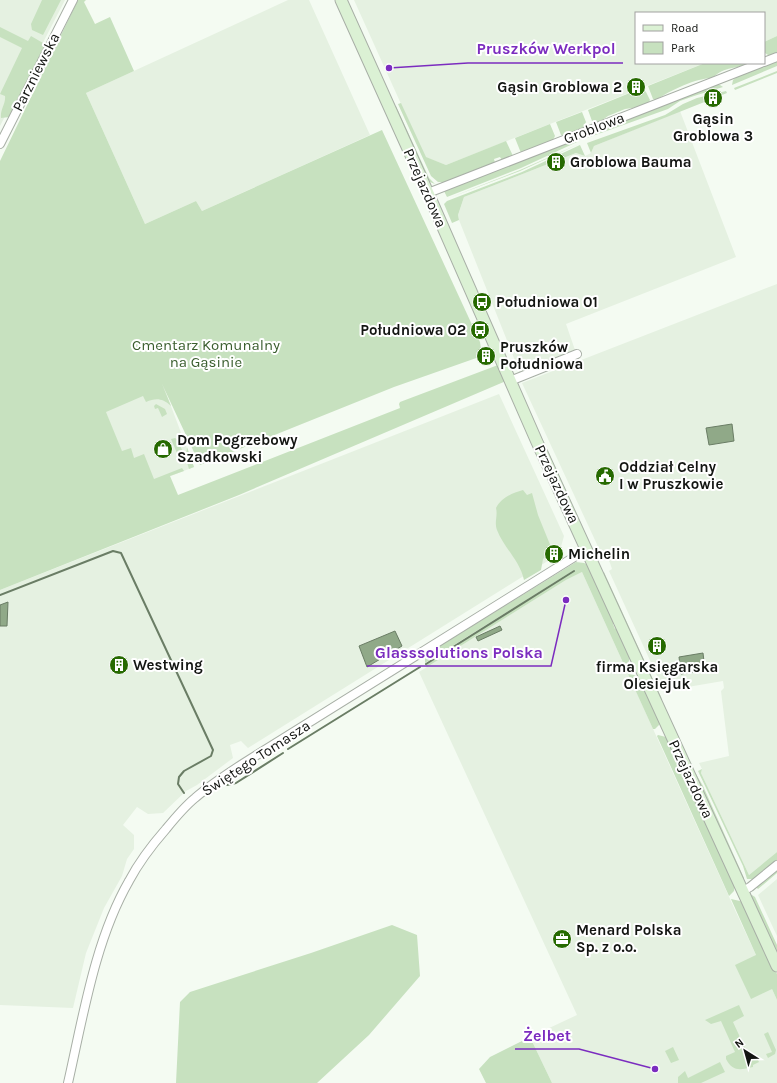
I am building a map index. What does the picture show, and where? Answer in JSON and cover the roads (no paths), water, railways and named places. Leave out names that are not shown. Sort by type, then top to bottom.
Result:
[{"type":"street","name":"Parzniewska","points":[[0,144],[73,0]]},
{"type":"street","name":"Przejazdowa","points":[[341,0],[428,193],[510,381],[777,966]]},
{"type":"street","points":[[765,62],[777,57]]},
{"type":"street","name":"Groblowa","points":[[428,193],[758,64]]},
{"type":"street","points":[[510,381],[577,354]]},
{"type":"street","name":"Świętego Tomasza","points":[[68,1083],[93,975],[118,902],[141,860],[181,811],[195,797],[244,763],[587,549]]},
{"type":"street","points":[[743,891],[777,865]]},
{"type":"waterway","points":[[0,595],[113,551],[121,553],[213,750],[211,756],[184,771],[179,777],[178,784],[184,793]]},
{"type":"waterway","points":[[426,664],[574,571]]},
{"type":"waterway","points":[[288,749],[420,667]]},
{"type":"waterway","points":[[227,785],[236,783],[283,753]]},
{"type":"place","name":"Pruszków Werkpol","points":[[389,68]]},
{"type":"place","name":"Gąsin Groblowa 2","points":[[636,87]]},
{"type":"place","name":"Gąsin Groblowa 3","points":[[713,98]]},
{"type":"place","name":"Groblowa Bauma","points":[[556,162]]},
{"type":"place","name":"Południowa 01","points":[[482,302]]},
{"type":"place","name":"Południowa 02","points":[[480,330]]},
{"type":"place","name":"Pruszków Południowa","points":[[486,356]]},
{"type":"place","name":"Dom Pogrzebowy Szadkowski","points":[[163,449]]},
{"type":"place","name":"Oddział Celny I w Pruszkowie","points":[[605,476]]},
{"type":"place","name":"Michelin","points":[[554,554]]},
{"type":"place","name":"Glasssolutions Polska","points":[[566,600]]},
{"type":"place","name":"firma Księgarska Olesiejuk","points":[[657,646]]},
{"type":"place","name":"Westwing","points":[[119,665]]},
{"type":"place","name":"Menard Polska Sp. z o.o.","points":[[562,939]]},
{"type":"place","name":"Żelbet","points":[[655,1069]]},
{"type":"park label","name":"Cmentarz Komunalny na Gąsinie","points":[[206,354]]}]
